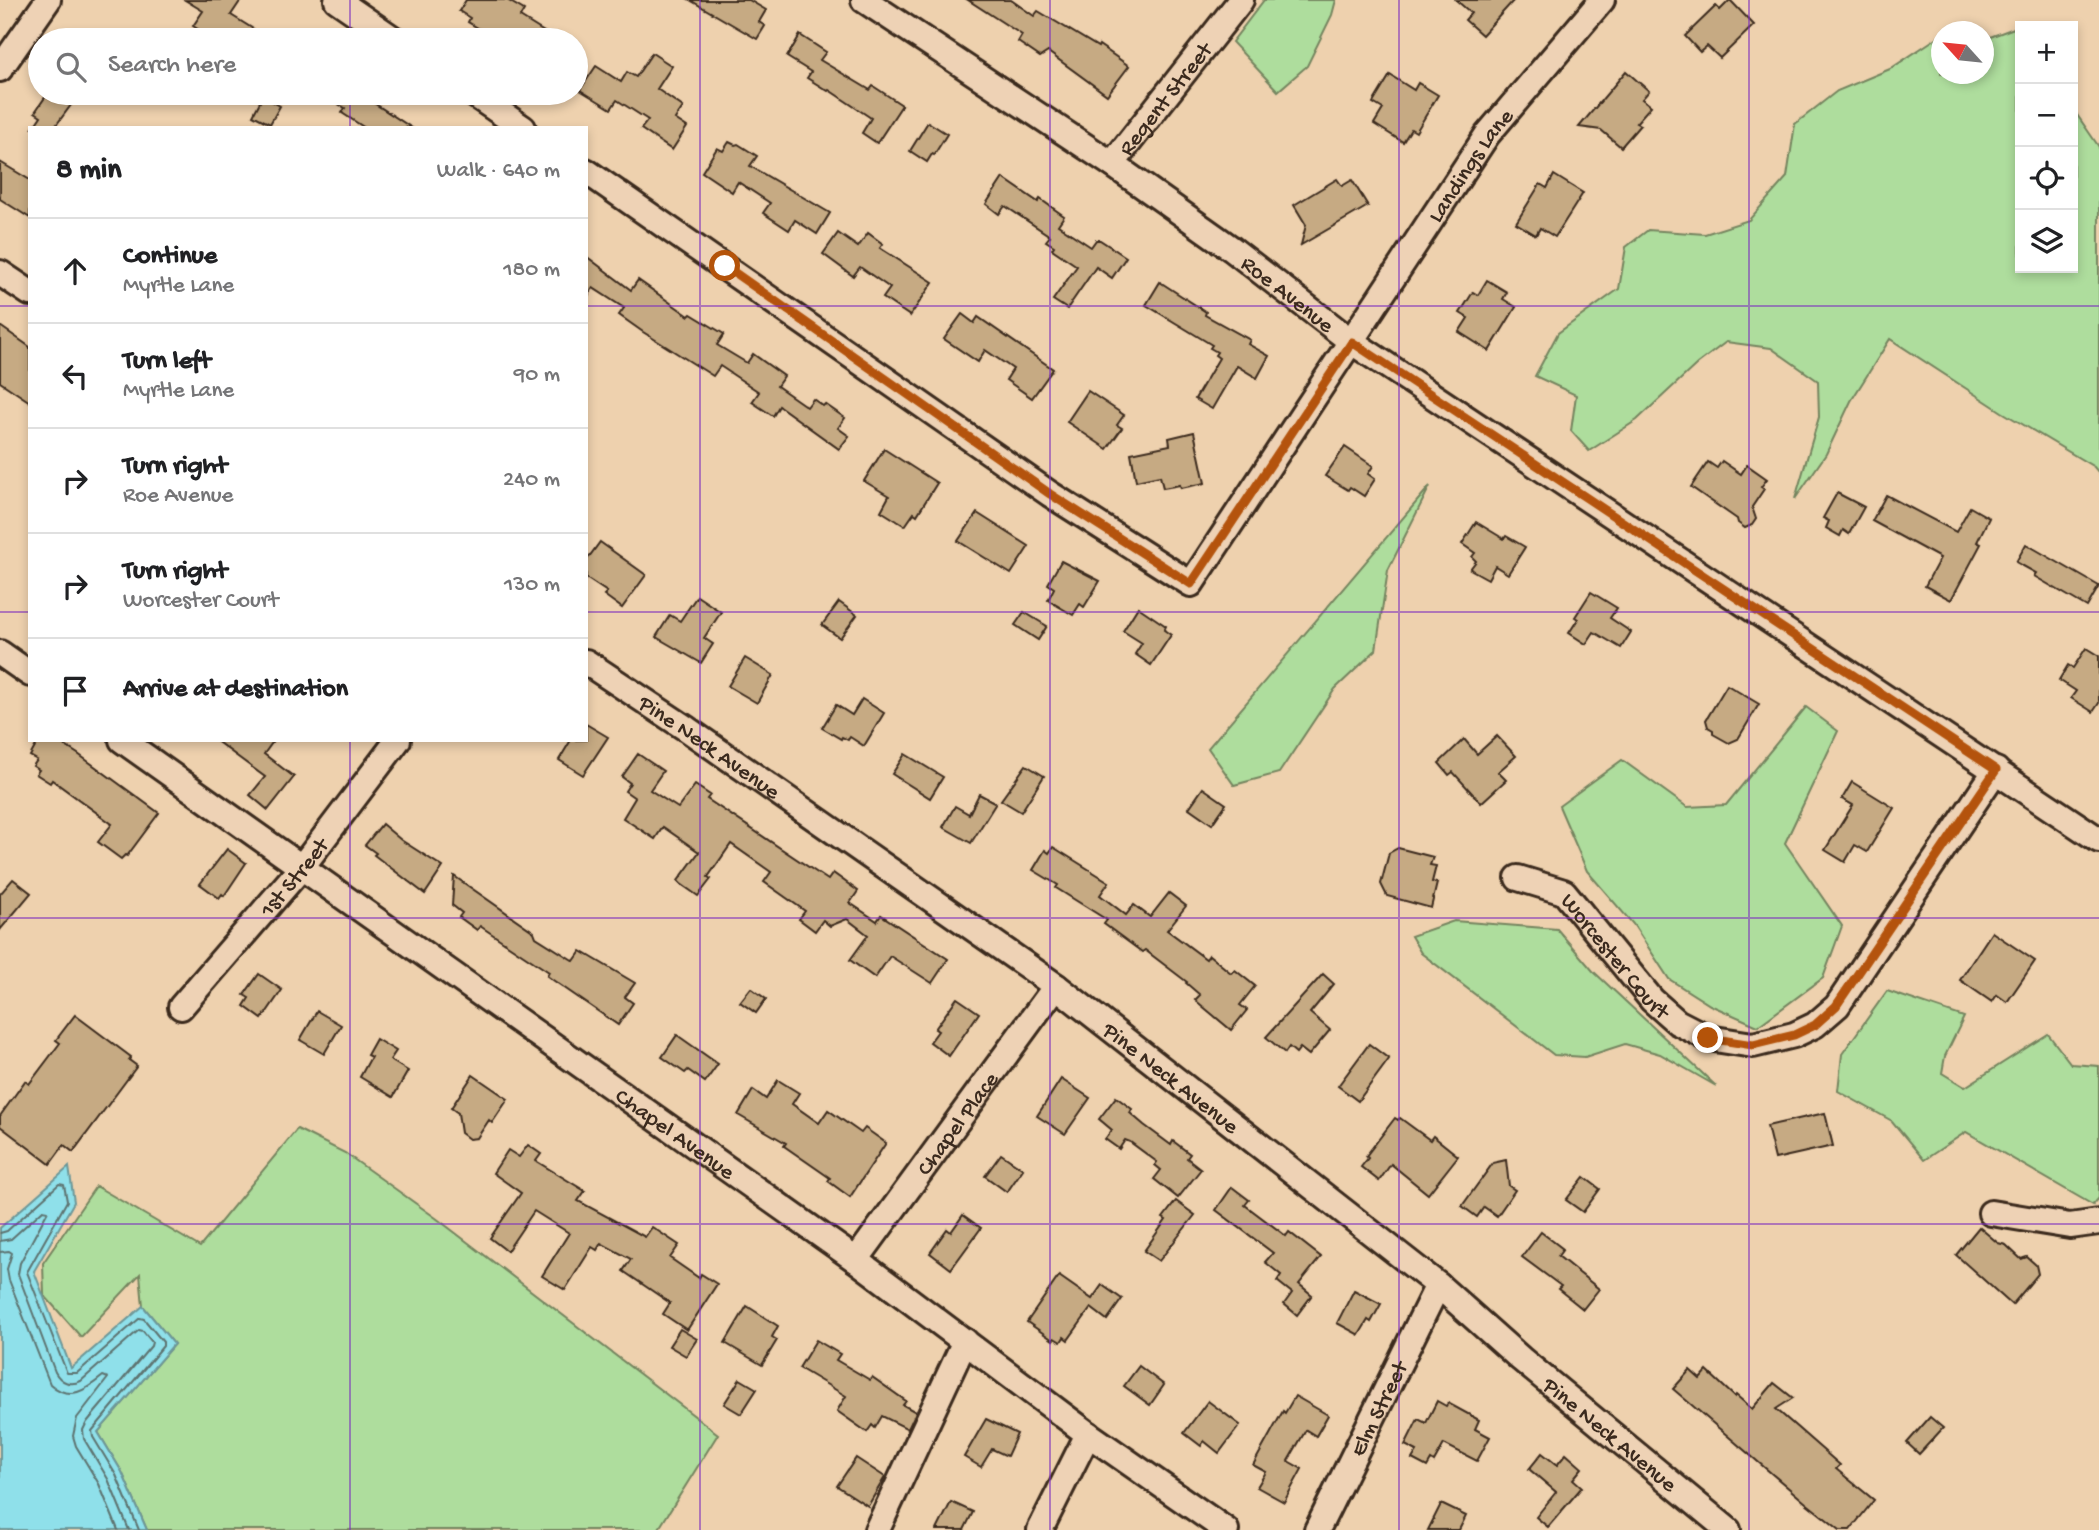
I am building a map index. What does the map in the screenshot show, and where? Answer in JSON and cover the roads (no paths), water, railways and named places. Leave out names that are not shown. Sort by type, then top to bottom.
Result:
[{"type":"street","points":[[29,28],[48,0]]},
{"type":"street","points":[[337,0],[378,28]]},
{"type":"street","name":"Roe Avenue","points":[[864,0],[1112,164],[1232,249],[1352,342],[2099,841]]},
{"type":"street","name":"Regent Street","points":[[1112,164],[1241,0]]},
{"type":"street","name":"Landings Lane","points":[[588,172],[1050,494],[1191,584],[1487,135],[1602,0]]},
{"type":"street","points":[[0,69],[28,29]]},
{"type":"street","points":[[489,105],[520,126]]},
{"type":"street","points":[[0,273],[28,292]]},
{"type":"street","points":[[0,653],[28,673]]},
{"type":"street","name":"Pine Neck Avenue","points":[[588,663],[687,729],[1056,986],[1438,1285],[1521,1359],[1728,1530]]},
{"type":"street","name":"Chapel Avenue","points":[[125,742],[856,1260],[1088,1434],[1226,1530]]},
{"type":"street","name":"1st Street","points":[[181,1007],[301,868],[396,742]]},
{"type":"street","name":"Worcester Court","points":[[1518,878],[1564,892],[1652,1000],[1677,1022],[1708,1038],[1753,1045],[1794,1035],[1815,1025],[1836,1006],[1996,770]]},
{"type":"street","name":"Chapel Place","points":[[856,1260],[1056,986]]},
{"type":"street","points":[[1991,1213],[2070,1226],[2099,1222]]},
{"type":"street","name":"Elm Street","points":[[1317,1530],[1438,1285]]},
{"type":"street","points":[[877,1530],[965,1341]]},
{"type":"street","points":[[1040,1530],[1088,1434]]},
{"type":"water","points":[[69,1167],[74,1202],[34,1271],[71,1368],[143,1306],[174,1344],[98,1432],[122,1472],[147,1530],[0,1530],[0,1228]]}]
